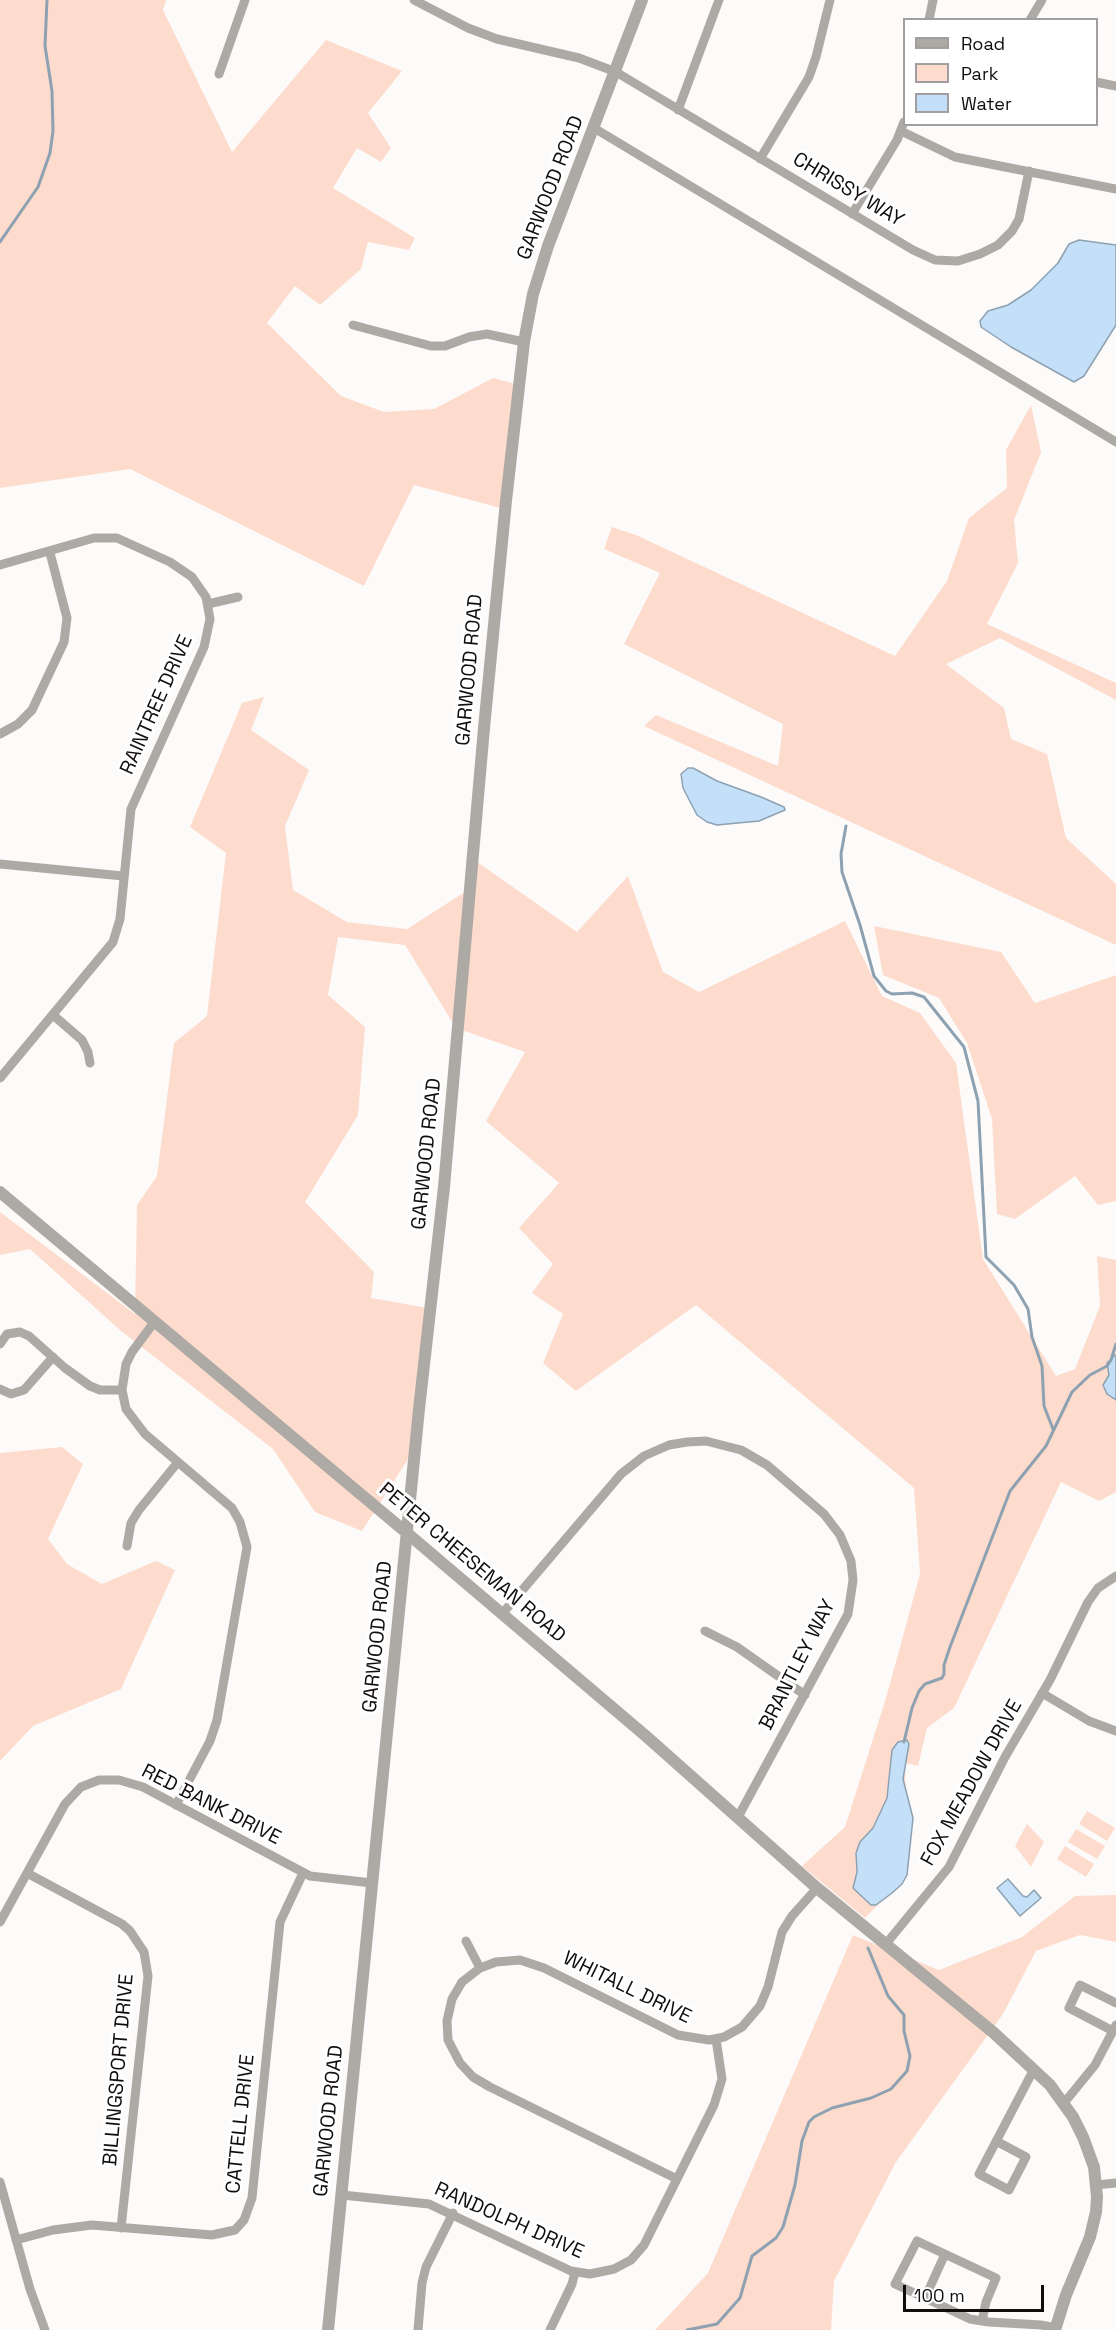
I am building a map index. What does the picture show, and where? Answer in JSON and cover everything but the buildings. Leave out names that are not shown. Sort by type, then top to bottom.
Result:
[{"type":"street","points":[[219,74],[245,0]]},
{"type":"street","name":"CHRISSY WAY","points":[[414,0],[468,28],[497,39],[579,58],[616,72],[913,250],[935,260],[958,261],[998,245],[1012,231],[1019,219],[1029,171]]},
{"type":"street","name":"GARWOOD ROAD","points":[[328,2330],[407,1533],[444,1187],[489,683],[524,342],[538,276],[642,0]]},
{"type":"street","points":[[678,110],[719,0]]},
{"type":"street","points":[[760,159],[809,77],[830,0]]},
{"type":"street","points":[[929,18],[933,0]]},
{"type":"street","points":[[1031,18],[1042,0]]},
{"type":"street","points":[[1098,82],[1116,86]]},
{"type":"street","points":[[852,214],[903,127],[955,157],[1116,189]]},
{"type":"street","points":[[594,128],[1116,442]]},
{"type":"street","points":[[353,325],[431,346],[445,346],[469,337],[487,334],[524,342]]},
{"type":"street","points":[[0,565],[50,553],[94,538],[109,538],[125,541],[185,571],[203,590],[208,604],[238,597]]},
{"type":"street","points":[[0,734],[18,724],[32,710],[64,642],[67,626],[66,612],[50,553]]},
{"type":"street","name":"RAINTREE DRIVE","points":[[0,1078],[113,942],[120,919],[128,826],[134,800],[204,647],[210,628],[208,604]]},
{"type":"street","points":[[0,864],[123,876]]},
{"type":"street","points":[[53,1015],[82,1040],[90,1063]]},
{"type":"street","name":"RAINTREE DRIVE","points":[[0,1068],[29,1044]]},
{"type":"street","name":"PETER CHEESEMAN ROAD","points":[[0,1192],[407,1533],[738,1817],[817,1888],[1034,2068],[1064,2103],[1077,2125],[1089,2151],[1096,2185],[1096,2212],[1092,2229],[1063,2304],[1056,2329]]},
{"type":"street","points":[[156,1322],[128,1358],[122,1390],[126,1408],[137,1425],[232,1508],[242,1526],[248,1552],[217,1720],[210,1741],[176,1805]]},
{"type":"street","points":[[0,1344],[7,1334],[20,1332],[29,1336],[90,1386],[100,1390],[122,1390]]},
{"type":"street","points":[[0,1389],[11,1394],[24,1390],[53,1357]]},
{"type":"street","name":"BRANTLEY WAY","points":[[502,1614],[621,1474],[636,1461],[660,1448],[696,1441],[723,1444],[758,1459],[824,1514],[836,1527],[849,1552],[853,1580],[848,1614],[738,1817]]},
{"type":"street","points":[[127,1546],[131,1523],[178,1462]]},
{"type":"street","name":"FOX MEADOW DRIVE","points":[[885,1945],[949,1867],[1005,1757],[1042,1693],[1093,1595],[1104,1583],[1116,1576]]},
{"type":"street","points":[[705,1631],[737,1647],[806,1695]]},
{"type":"street","name":"FOX MEADOW DRIVE","points":[[1042,1693],[1089,1721],[1116,1731]]},
{"type":"street","name":"RED BANK DRIVE","points":[[0,1922],[65,1804],[81,1787],[99,1780],[119,1780],[143,1787],[303,1873],[317,1877],[372,1883]]},
{"type":"street","name":"BILLINGSPORT DRIVE","points":[[27,1873],[122,1924],[130,1931],[144,1952],[148,1976],[121,2228]]},
{"type":"street","name":"CATTELL DRIVE","points":[[16,2240],[70,2227],[92,2225],[212,2235],[235,2230],[250,2208],[280,1922],[303,1873]]},
{"type":"street","points":[[716,2039],[736,2031],[757,2012],[766,1994],[777,1946],[784,1928],[817,1888]]},
{"type":"street","points":[[466,1941],[480,1968]]},
{"type":"street","name":"WHITALL DRIVE","points":[[677,2179],[490,2087],[466,2070],[451,2048],[447,2021],[456,1991],[469,1976],[480,1968],[504,1960],[527,1962],[678,2035],[694,2039],[716,2039]]},
{"type":"street","points":[[1064,2103],[1095,2065],[1115,2028],[1069,2008],[1080,1985],[1116,2003]]},
{"type":"street","name":"RANDOLPH DRIVE","points":[[342,2195],[420,2202],[453,2213],[575,2272],[590,2274],[609,2271],[636,2255],[644,2245],[718,2096],[722,2070],[716,2039]]},
{"type":"street","points":[[996,2141],[1026,2157],[1009,2190],[979,2174],[996,2141],[1034,2068]]},
{"type":"street","points":[[0,2182],[30,2289],[45,2330]]},
{"type":"street","points":[[1096,2185],[1116,2183]]},
{"type":"street","points":[[418,2330],[422,2283],[426,2266],[453,2213]]},
{"type":"street","points":[[982,2321],[986,2302],[996,2278],[917,2241],[895,2284],[959,2315],[1001,2327],[1041,2325],[1056,2329]]},
{"type":"street","points":[[925,2298],[945,2254]]},
{"type":"street","points":[[550,2330],[572,2284],[575,2272]]},
{"type":"green space","points":[[0,0],[166,0],[163,10],[232,152],[326,40],[402,71],[368,113],[391,148],[381,162],[357,148],[333,188],[415,238],[409,250],[368,242],[361,269],[320,305],[295,286],[267,323],[341,396],[384,412],[434,409],[493,378],[523,386],[508,510],[414,485],[364,586],[130,469],[0,488]]},
{"type":"green space","points":[[1031,405],[1041,452],[1014,520],[1018,563],[987,624],[1116,683],[1116,700],[1000,638],[946,664],[1004,708],[1011,739],[1047,754],[1066,838],[1116,884],[1116,945],[644,726],[656,715],[778,766],[783,724],[624,644],[660,573],[604,549],[612,527],[636,535],[895,656],[947,581],[969,518],[1007,488],[1006,450]]},
{"type":"green space","points":[[264,697],[251,730],[309,770],[285,826],[293,890],[347,922],[407,929],[468,890],[473,859],[577,932],[628,876],[663,972],[699,992],[845,921],[882,996],[920,1013],[956,1063],[983,1259],[1056,1376],[1075,1369],[1100,1306],[1097,1256],[1116,1260],[1116,1492],[1099,1501],[1061,1482],[954,1708],[927,1728],[918,1766],[905,1763],[907,1875],[865,1918],[802,1866],[845,1827],[886,1698],[920,1574],[914,1488],[696,1305],[576,1391],[543,1363],[563,1314],[532,1293],[553,1264],[519,1228],[559,1183],[486,1121],[525,1052],[456,1028],[405,945],[338,937],[328,995],[365,1027],[358,1115],[305,1202],[374,1272],[371,1298],[434,1309],[417,1445],[362,1531],[315,1512],[273,1449],[121,1331],[30,1249],[0,1255],[0,1212],[135,1314],[137,1205],[157,1176],[174,1043],[207,1016],[226,853],[190,827],[242,703]]},
{"type":"green space","points":[[874,926],[1001,952],[1035,1003],[1116,975],[1116,1201],[1098,1205],[1075,1176],[1015,1219],[997,1214],[992,1119],[967,1043],[939,998],[883,975]]},
{"type":"green space","points":[[62,1447],[83,1464],[48,1539],[67,1564],[102,1584],[156,1561],[175,1570],[121,1689],[33,1726],[0,1761],[0,1453]]},
{"type":"green space","points":[[1087,1811],[1115,1828],[1107,1841],[1079,1824]]},
{"type":"green space","points":[[1027,1824],[1044,1842],[1031,1867],[1015,1846]]},
{"type":"green space","points":[[1076,1829],[1105,1846],[1097,1859],[1068,1842]]},
{"type":"green space","points":[[1065,1846],[1094,1864],[1086,1877],[1057,1859]]},
{"type":"green space","points":[[1116,1895],[1116,1942],[1080,1935],[1036,1951],[1003,2014],[896,2162],[834,2281],[831,2330],[655,2330],[708,2273],[853,1935],[939,1970],[1022,1937],[1075,1896]]},
{"type":"water","points":[[1079,240],[1116,245],[1116,325],[1084,376],[1074,382],[1011,347],[981,327],[980,321],[988,311],[1008,305],[1031,290],[1058,263],[1069,244]]},
{"type":"water","points":[[688,768],[693,768],[717,781],[761,797],[784,807],[785,810],[759,821],[717,825],[707,822],[697,815],[683,788],[681,774]]},
{"type":"water","points":[[1115,1355],[1116,1400],[1107,1394],[1103,1385],[1109,1375],[1107,1363]]},
{"type":"water","points":[[907,1740],[909,1744],[903,1779],[913,1818],[907,1875],[902,1884],[892,1893],[876,1905],[871,1905],[853,1888],[857,1872],[856,1853],[860,1842],[873,1828],[887,1798],[892,1750],[898,1742]]},
{"type":"water","points":[[1008,1879],[1023,1896],[1027,1897],[1034,1890],[1041,1898],[1020,1916],[997,1888]]},
{"type":"waterway","points":[[0,242],[38,187],[50,153],[53,131],[52,91],[45,46],[47,0]]},
{"type":"waterway","points":[[846,826],[841,854],[842,872],[874,976],[886,991],[892,994],[912,993],[924,997],[964,1047],[978,1101],[986,1257],[1014,1285],[1028,1309],[1032,1337],[1042,1366],[1044,1406],[1053,1429]]},
{"type":"waterway","points":[[904,1742],[912,1708],[919,1691],[925,1684],[942,1678],[944,1674],[944,1665],[950,1647],[1010,1491],[1046,1446],[1072,1392],[1090,1375],[1107,1366],[1116,1344]]},
{"type":"waterway","points":[[687,2330],[717,2324],[740,2298],[752,2256],[776,2238],[783,2227],[795,2185],[802,2141],[809,2122],[832,2108],[871,2098],[891,2089],[907,2071],[910,2056],[904,2031],[904,2015],[888,1996],[868,1948]]}]
